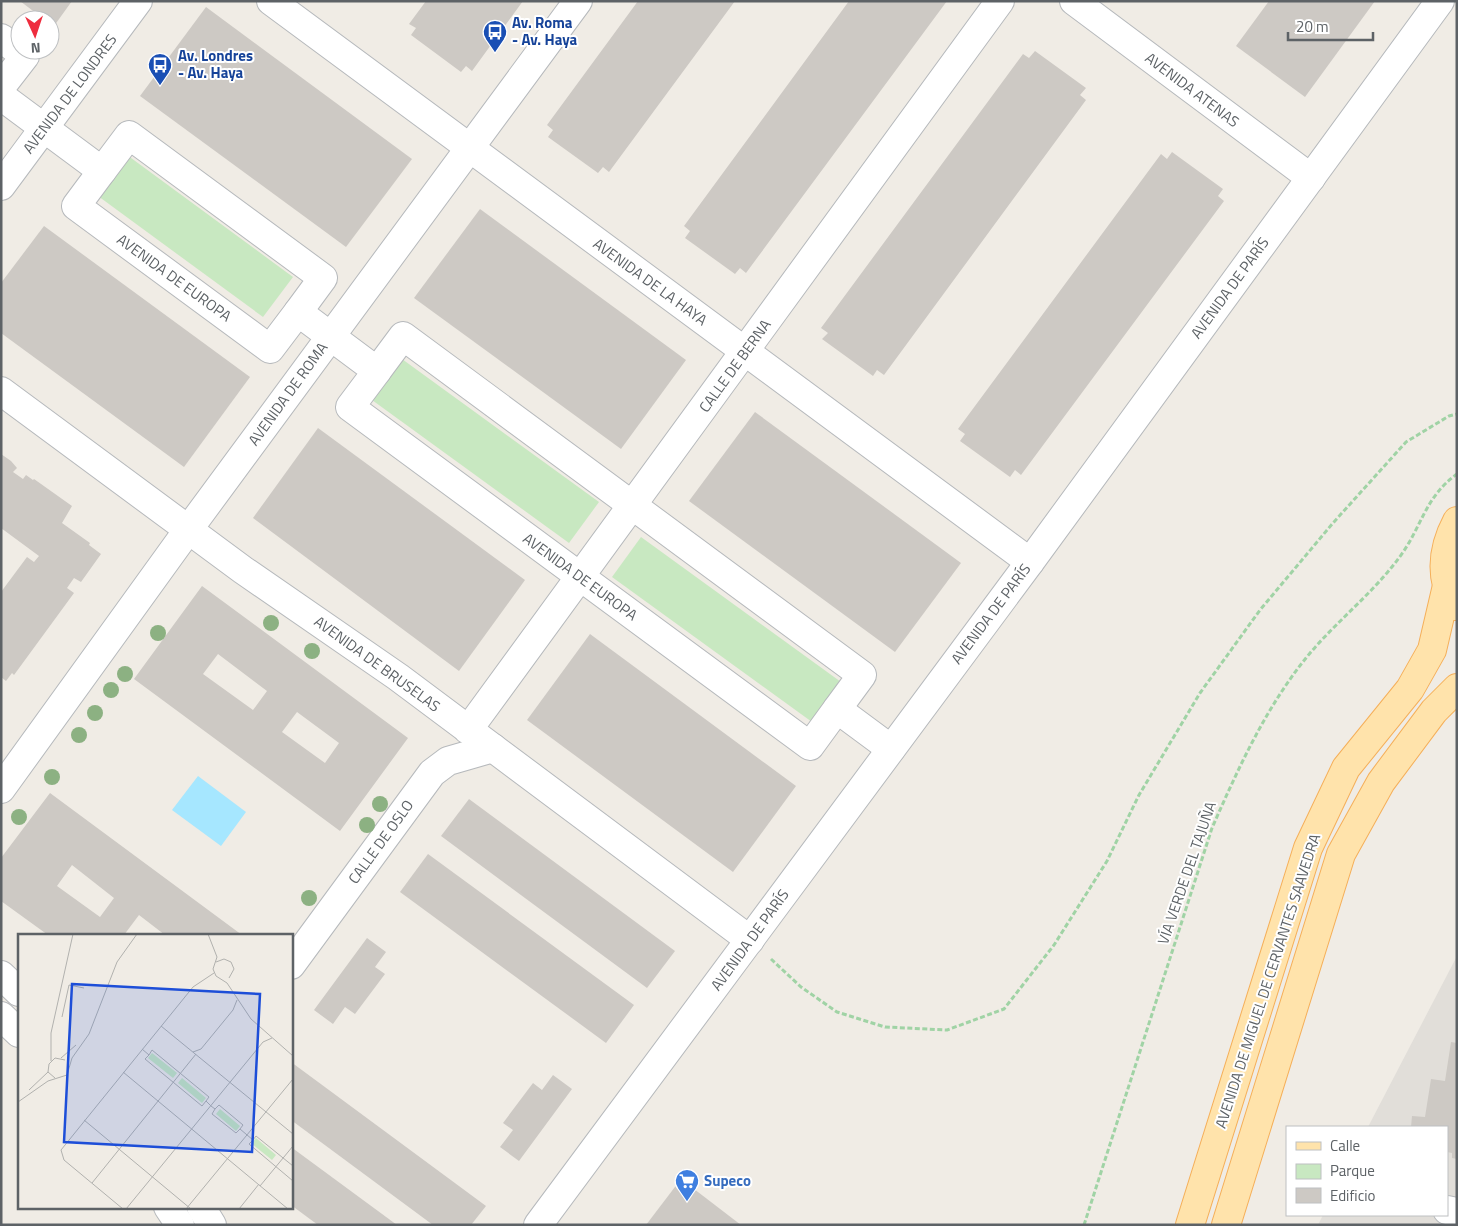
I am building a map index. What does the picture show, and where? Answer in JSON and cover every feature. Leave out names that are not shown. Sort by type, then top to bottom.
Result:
[{"type":"main road","name":"AVENIDA DE MIGUEL DE CERVANTES SAAVEDRA","points":[[1190,1225],[1308,848],[1346,768],[1410,689],[1432,650],[1452,600],[1444,563],[1451,532],[1457,521]]},
{"type":"main road","name":"AVENIDA DE MIGUEL DE CERVANTES SAAVEDRA","points":[[1226,1225],[1341,854],[1382,782],[1434,712],[1457,688]]},
{"type":"street","name":"AVENIDA DE LONDRES","points":[[1,186],[138,1]]},
{"type":"street","name":"AVENIDA DE LA HAYA","points":[[270,1],[1030,562]]},
{"type":"street","name":"AVENIDA DE ROMA","points":[[1,789],[188,530],[578,1]]},
{"type":"street","name":"CALLE DE BERNA","points":[[468,730],[1000,1]]},
{"type":"street","name":"AVENIDA ATENAS","points":[[1074,1],[1311,178]]},
{"type":"street","name":"AVENIDA DE PARÍS","points":[[538,1225],[1030,562],[1440,1]]},
{"type":"street","points":[[1,38],[25,56],[1,87]]},
{"type":"street","points":[[1,96],[102,171]]},
{"type":"street","name":"AVENIDA DE EUROPA","points":[[129,135],[323,278],[298,312],[270,349],[76,206],[129,135]]},
{"type":"street","points":[[298,312],[378,371]]},
{"type":"street","name":"AVENIDA DE EUROPA","points":[[403,336],[862,675],[810,746],[350,407],[378,371],[403,336]]},
{"type":"street","name":"AVENIDA DE BRUSELAS","points":[[1,391],[188,530],[398,677],[750,940]]},
{"type":"street","points":[[837,709],[891,749]]},
{"type":"street","name":"CALLE DE OSLO","points":[[292,964],[432,773],[448,761],[493,748]]},
{"type":"street","points":[[1,975],[18,991]]},
{"type":"street","points":[[1,1016],[18,1031]]},
{"type":"street","points":[[169,1208],[180,1225]]},
{"type":"street","points":[[202,1208],[212,1225]]},
{"type":"path","points":[[750,940],[801,987],[837,1012],[885,1027],[948,1030],[1004,1009],[1054,945],[1107,861],[1139,795],[1200,693],[1260,610],[1333,523],[1406,442],[1449,416],[1457,414]]},
{"type":"path","name":"VÍA VERDE DEL TAJUÑA","points":[[1084,1225],[1212,828],[1238,769],[1271,710],[1306,658],[1401,555],[1425,509],[1448,480],[1457,474]]},
{"type":"shaded area","points":[[1457,956],[1457,1225],[1318,1225],[1322,1216],[1448,1216],[1448,1126],[1369,1126]]},
{"type":"green space","points":[[127,155],[293,277],[263,317],[98,196]]},
{"type":"green space","points":[[402,359],[599,502],[569,543],[372,400]]},
{"type":"green space","points":[[641,537],[841,682],[812,722],[612,577]]},
{"type":"water","points":[[198,776],[246,812],[221,846],[172,810]]},
{"type":"building","points":[[20,1],[72,1],[60,18],[60,10],[32,10]]},
{"type":"building","points":[[426,1],[523,1],[472,71],[466,66],[461,72],[411,35],[416,28],[409,24]]},
{"type":"building","points":[[638,1],[735,1],[609,172],[603,167],[598,173],[548,137],[553,130],[547,125]]},
{"type":"building","points":[[849,1],[947,1],[746,273],[740,268],[735,274],[685,238],[690,231],[684,226]]},
{"type":"building","points":[[1269,1],[1375,1],[1305,97],[1236,46]]},
{"type":"building","points":[[206,7],[412,159],[346,247],[140,96]]},
{"type":"building","points":[[1035,51],[1086,88],[1080,95],[1086,100],[884,375],[877,370],[873,376],[822,339],[828,333],[821,328],[1023,54],[1029,58]]},
{"type":"building","points":[[1172,152],[1223,189],[1218,196],[1224,201],[1021,475],[1015,470],[1010,477],[960,441],[965,434],[958,429],[1161,154],[1167,159]]},
{"type":"building","points":[[480,209],[686,360],[621,449],[414,298]]},
{"type":"building","points":[[44,226],[250,377],[184,467],[1,333],[1,283]]},
{"type":"building","points":[[755,412],[961,563],[895,652],[689,501]]},
{"type":"building","points":[[318,428],[525,580],[459,671],[253,518]]},
{"type":"building","points":[[1,454],[17,468],[13,472],[23,479],[26,475],[34,479],[72,506],[62,523],[90,543],[89,545],[101,554],[81,582],[74,578],[67,588],[74,593],[14,675],[12,673],[6,681],[1,677],[1,592],[27,557],[34,562],[39,556],[1,528]]},
{"type":"building","points":[[202,586],[408,738],[340,831],[134,679]],"holes":[[[218,654],[267,691],[253,710],[203,674]],[[297,712],[339,743],[325,763],[282,732]]]},
{"type":"building","points":[[590,634],[796,786],[733,872],[527,720]]},
{"type":"building","points":[[50,793],[241,934],[164,934],[139,915],[125,934],[47,934],[1,901],[1,858]],"holes":[[[72,865],[114,898],[100,917],[57,886]]]},
{"type":"building","points":[[469,799],[675,951],[647,988],[441,836]]},
{"type":"building","points":[[428,854],[634,1005],[606,1043],[400,892]]},
{"type":"building","points":[[367,938],[386,952],[375,967],[385,974],[355,1014],[345,1007],[333,1024],[314,1010]]},
{"type":"building","points":[[1451,1042],[1457,1043],[1457,1159],[1452,1158],[1452,1153],[1448,1152],[1448,1126],[1411,1126],[1412,1116],[1425,1117],[1431,1079],[1445,1081]]},
{"type":"building","points":[[292,1063],[486,1206],[471,1225],[433,1225],[292,1121]]},
{"type":"building","points":[[553,1075],[572,1089],[519,1161],[500,1147],[513,1130],[503,1123],[533,1083],[542,1090]]},
{"type":"building","points":[[292,1148],[397,1225],[318,1225],[292,1206]]},
{"type":"building","name":"Supeco","points":[[681,1179],[741,1225],[646,1225]]},
{"type":"place","name":"Av. Roma - Av. Haya","points":[[495,53]]},
{"type":"place","name":"Av. Londres - Av. Haya","points":[[160,86]]},
{"type":"place","name":"Supeco","points":[[687,1202]]}]
